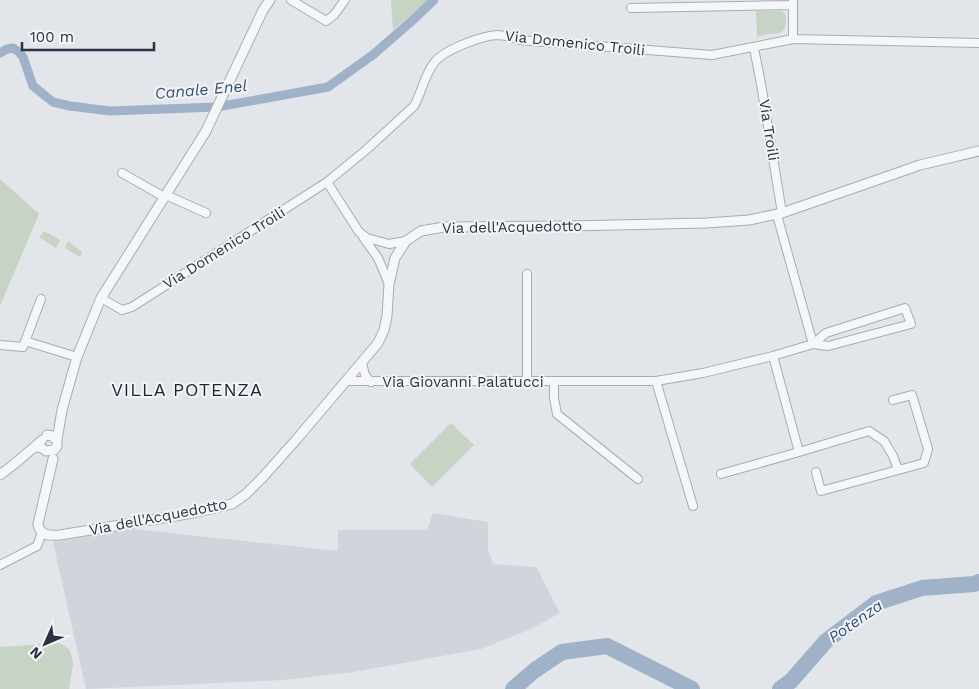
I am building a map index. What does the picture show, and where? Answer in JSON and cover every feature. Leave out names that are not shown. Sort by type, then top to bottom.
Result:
[{"type":"street","points":[[0,565],[37,546],[42,533],[38,524],[52,459],[48,444],[62,410],[77,357],[101,298],[206,132],[264,5],[270,0]]},
{"type":"street","points":[[291,0],[326,21],[334,16],[345,0]]},
{"type":"street","points":[[631,8],[793,2],[793,39]]},
{"type":"street","name":"Via Domenico Troili","points":[[101,298],[122,310],[132,307],[327,182],[366,150],[414,106],[429,71],[438,58],[452,49],[488,36],[499,35],[520,40],[712,55],[793,39],[979,42]]},
{"type":"street","name":"Via Troili","points":[[754,48],[762,84],[780,214],[813,344]]},
{"type":"street","name":"Via dell'Acquedotto","points":[[42,533],[60,536],[192,513],[232,504],[246,494],[263,478],[378,343],[384,330],[387,316],[389,284],[395,258],[406,241],[421,231],[444,227],[706,223],[749,220],[780,214],[920,165],[979,151]]},
{"type":"street","points":[[122,173],[165,196],[206,213]]},
{"type":"street","points":[[327,182],[378,258],[389,284]]},
{"type":"street","points":[[359,232],[367,238],[389,244],[406,241]]},
{"type":"street","points":[[527,274],[527,381]]},
{"type":"street","points":[[0,345],[23,347],[41,299]]},
{"type":"street","points":[[906,308],[911,324],[828,346],[813,344],[826,332],[906,308]]},
{"type":"street","points":[[25,341],[77,357]]},
{"type":"street","name":"Via Giovanni Palatucci","points":[[346,381],[656,381],[703,373],[813,344]]},
{"type":"street","points":[[773,356],[799,452]]},
{"type":"street","name":"Via Giovanni Palatucci","points":[[362,363],[364,375],[372,382]]},
{"type":"street","name":"Via Giovanni Palatucci","points":[[554,381],[554,398],[557,414],[638,480]]},
{"type":"street","points":[[656,381],[693,506]]},
{"type":"street","points":[[816,472],[822,491],[924,463],[928,449],[912,395],[893,400]]},
{"type":"street","points":[[721,474],[869,431],[884,441],[893,456],[898,470]]},
{"type":"street","points":[[0,475],[32,449],[48,444]]},
{"type":"shaded area","points":[[433,513],[488,522],[488,550],[493,564],[536,567],[560,613],[531,629],[481,649],[353,672],[284,680],[86,689],[53,542],[133,529],[338,551],[338,530],[427,530]]},
{"type":"green space","points":[[391,0],[429,0],[393,30]]},
{"type":"green space","points":[[756,11],[782,11],[786,15],[785,29],[780,33],[757,37]]},
{"type":"green space","points":[[0,179],[39,214],[0,306]]},
{"type":"green space","points":[[44,231],[60,240],[56,248],[39,237]]},
{"type":"green space","points":[[68,241],[82,252],[80,257],[65,248]]},
{"type":"green space","points":[[451,423],[474,445],[432,487],[410,464]]},
{"type":"green space","points":[[60,643],[70,650],[73,664],[69,689],[0,689],[0,647]]},
{"type":"waterway","name":"Canale Enel","points":[[0,53],[13,48],[19,52],[23,57],[33,86],[53,102],[110,111],[217,107],[328,87],[374,54],[434,0]]},
{"type":"waterway","name":"Potenza","points":[[780,689],[791,681],[826,641],[876,603],[922,588],[979,582]]},
{"type":"waterway","name":"Potenza","points":[[513,689],[535,670],[562,652],[607,646],[692,689]]},
{"type":"district","name":"VILLA POTENZA","points":[[187,390]]}]
